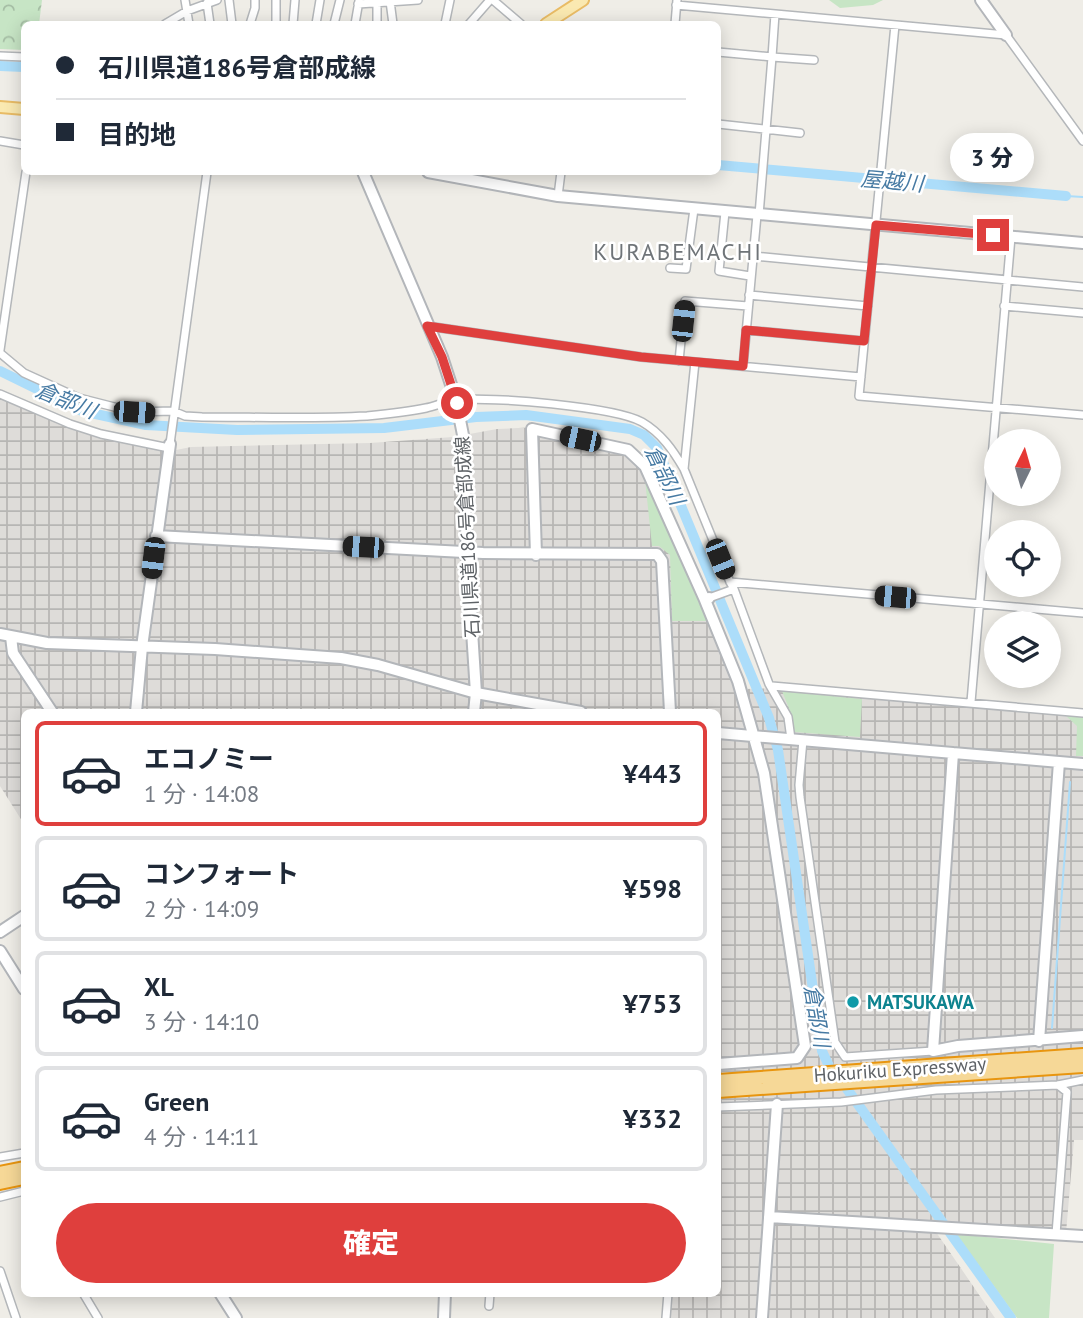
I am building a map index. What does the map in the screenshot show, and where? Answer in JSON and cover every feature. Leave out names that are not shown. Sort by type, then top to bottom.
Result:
[{"type":"highway","name":"Hokuriku Expressway","points":[[721,1081],[1083,1055]]},
{"type":"highway","name":"Hokuriku Expressway","points":[[721,1091],[1083,1066]]},
{"type":"highway","points":[[0,1173],[21,1169]]},
{"type":"highway","points":[[0,1183],[21,1179]]},
{"type":"main road","points":[[551,21],[583,0]]},
{"type":"main road","points":[[0,107],[21,109]]},
{"type":"street","points":[[185,0],[189,21]]},
{"type":"street","points":[[229,0],[232,21]]},
{"type":"street","points":[[251,21],[255,0]]},
{"type":"street","points":[[276,0],[276,21]]},
{"type":"street","points":[[292,21],[295,0]]},
{"type":"street","points":[[316,21],[320,0]]},
{"type":"street","points":[[335,21],[340,0]]},
{"type":"street","points":[[355,21],[358,2],[418,0]]},
{"type":"street","points":[[446,21],[450,0]]},
{"type":"street","points":[[472,21],[491,0],[518,21]]},
{"type":"street","points":[[981,0],[1079,131],[1083,141]]},
{"type":"street","points":[[170,21],[212,1],[210,21]]},
{"type":"street","points":[[390,2],[393,21]]},
{"type":"street","points":[[377,3],[377,21]]},
{"type":"street","points":[[675,21],[676,3],[1006,35]]},
{"type":"street","points":[[743,366],[775,14]]},
{"type":"street","points":[[895,25],[859,396],[1083,415]]},
{"type":"street","points":[[721,52],[814,60]]},
{"type":"street","points":[[0,56],[21,57]]},
{"type":"street","points":[[721,124],[800,132]]},
{"type":"street","points":[[0,141],[21,144]]},
{"type":"street","points":[[26,175],[0,352],[24,373],[79,398],[134,412],[202,417],[365,416],[404,412],[457,401],[542,403],[620,414],[640,421],[657,433],[672,449],[684,469],[769,684],[788,717],[835,1042],[845,1057],[933,1051],[958,1046],[1002,1049],[1083,1036]]},
{"type":"street","points":[[136,709],[156,536],[205,175]]},
{"type":"street","name":"石川県道186号倉部成線","points":[[364,175],[442,357],[457,401],[463,435],[476,693],[474,709]]},
{"type":"street","points":[[445,175],[558,195],[1083,243]]},
{"type":"street","points":[[558,195],[561,175]]},
{"type":"street","points":[[670,268],[686,269],[694,209]]},
{"type":"street","points":[[725,212],[719,271],[750,276]]},
{"type":"street","points":[[971,702],[1011,237]]},
{"type":"street","points":[[753,256],[1083,287]]},
{"type":"street","points":[[749,295],[868,306]]},
{"type":"street","points":[[679,361],[685,301],[748,306]]},
{"type":"street","points":[[1004,306],[1083,313]]},
{"type":"street","points":[[427,326],[679,361],[861,377]]},
{"type":"street","points":[[746,330],[864,341]]},
{"type":"street","points":[[684,469],[695,362]]},
{"type":"street","points":[[0,394],[80,428],[169,446]]},
{"type":"street","points":[[536,555],[531,429],[628,450],[645,466],[707,599],[758,736],[805,1046],[797,1058],[721,1064]]},
{"type":"street","points":[[156,536],[467,553],[657,554],[662,561],[670,709]]},
{"type":"street","points":[[707,599],[731,587],[1083,612]]},
{"type":"street","points":[[6,635],[47,643],[293,653],[341,658],[378,665],[476,693],[564,709]]},
{"type":"street","points":[[6,635],[13,653],[50,709]]},
{"type":"street","points":[[772,686],[1083,713]]},
{"type":"street","points":[[721,733],[1083,764]]},
{"type":"street","points":[[933,1051],[953,753]]},
{"type":"street","points":[[1039,1041],[1059,762]]},
{"type":"street","points":[[0,932],[21,918]]},
{"type":"street","points":[[0,951],[21,984]]},
{"type":"street","points":[[1000,1077],[1000,1086]]},
{"type":"street","points":[[721,1107],[777,1100],[841,1102],[936,1090],[1058,1085],[1083,1080]]},
{"type":"street","points":[[1056,1234],[1067,1092],[1058,1085]]},
{"type":"street","points":[[762,1318],[777,1100]]},
{"type":"street","points":[[0,1157],[21,1154]]},
{"type":"street","points":[[0,1197],[21,1194]]},
{"type":"street","points":[[769,1217],[1083,1236]]},
{"type":"street","points":[[0,1271],[16,1318]]},
{"type":"street","points":[[85,1297],[98,1318]]},
{"type":"street","points":[[223,1297],[236,1318]]},
{"type":"street","points":[[444,1318],[445,1297]]},
{"type":"street","points":[[489,1306],[490,1297]]},
{"type":"street","points":[[666,1318],[668,1297]]},
{"type":"shaded area","points":[[0,398],[48,419],[110,440],[176,450],[191,447],[370,443],[539,427],[621,442],[642,455],[653,469],[745,689],[782,688],[1083,715],[1083,1140],[1074,1140],[1066,1233],[936,1232],[995,1318],[668,1318],[670,1297],[721,1297],[721,709],[21,709],[21,819],[0,786]]},
{"type":"green space","points":[[0,0],[42,0],[39,21],[21,21],[21,50],[0,49]]},
{"type":"green space","points":[[829,0],[883,0],[873,5],[840,8]]},
{"type":"green space","points":[[644,470],[707,621],[672,621],[670,555],[659,546],[652,546]]},
{"type":"green space","points":[[782,691],[862,699],[860,737],[794,732],[792,716]]},
{"type":"green space","points":[[1066,716],[1083,717],[1083,756],[1076,756],[1077,726]]},
{"type":"green space","points":[[956,1234],[1054,1244],[1049,1318],[1017,1318]]},
{"type":"waterway","name":"屋越川","points":[[0,66],[21,67]]},
{"type":"waterway","name":"屋越川","points":[[721,165],[1066,196]]},
{"type":"waterway","points":[[1066,196],[1083,197]]},
{"type":"waterway","name":"倉部川","points":[[0,371],[82,411],[146,425],[237,430],[384,428],[476,417],[526,415],[630,429],[644,435],[657,448],[769,718],[778,750],[822,1051],[829,1066]]},
{"type":"waterway","points":[[1052,1028],[1070,782]]},
{"type":"waterway","name":"倉部川","points":[[847,1089],[1011,1318]]},
{"type":"tunnel","points":[[777,1095],[778,1070]]},
{"type":"place","name":"MATSUKAWA","points":[[853,1002]]},
{"type":"district","name":"KURABEMACHI","points":[[678,251]]},
{"type":"route","points":[[457,403],[442,357],[427,326],[641,357],[743,366],[746,330],[864,341],[876,225],[993,235]]}]
